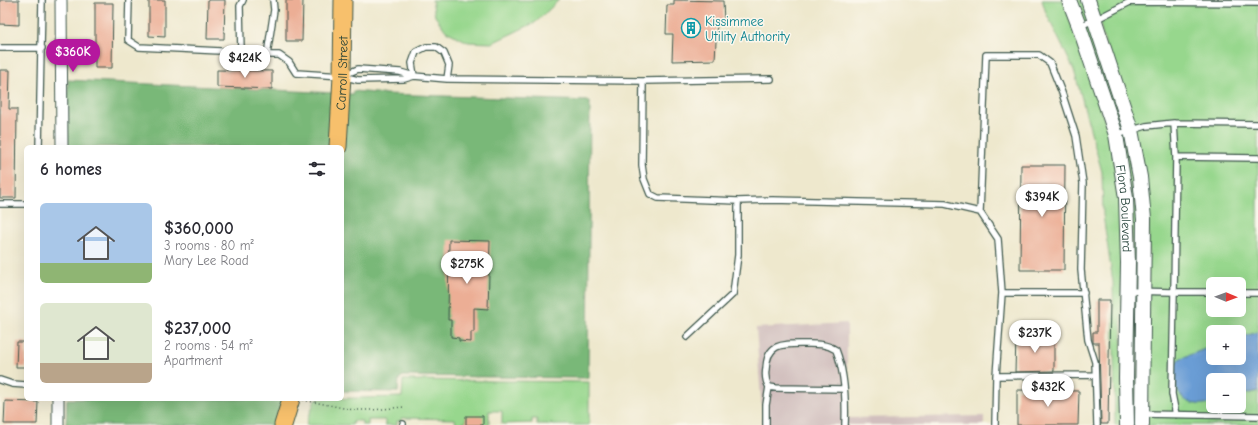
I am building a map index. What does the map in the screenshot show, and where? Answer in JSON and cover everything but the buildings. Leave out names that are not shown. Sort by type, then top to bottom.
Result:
[{"type":"main road","name":"Carroll Street","points":[[338,145],[342,76],[343,0]]},
{"type":"main road","points":[[284,425],[293,401]]},
{"type":"main road","points":[[294,401],[294,425]]},
{"type":"street","points":[[61,0],[62,145]]},
{"type":"street","name":"Flora Boulevard","points":[[1069,0],[1116,135],[1126,198],[1128,291],[1126,378],[1127,425]]},
{"type":"street","name":"Flora Boulevard","points":[[1088,0],[1132,130],[1140,177],[1144,219],[1142,420]]},
{"type":"street","points":[[58,401],[58,425]]},
{"type":"lane","points":[[39,145],[42,0]]},
{"type":"lane","points":[[129,0],[128,40],[139,47],[278,55],[289,62],[296,73],[342,76],[358,80],[404,79],[414,76]]},
{"type":"lane","points":[[241,52],[240,6],[243,0]]},
{"type":"lane","points":[[267,55],[274,10],[273,0]]},
{"type":"lane","points":[[1079,26],[1095,20],[1130,1],[1258,3]]},
{"type":"lane","points":[[414,76],[412,63],[416,52],[426,47],[436,47],[444,53],[448,65],[447,79]]},
{"type":"lane","points":[[0,48],[42,48]]},
{"type":"lane","points":[[995,425],[996,376],[1002,293],[998,238],[980,212],[986,55],[1039,55],[1050,63],[1062,93],[1076,136],[1083,183],[1081,270],[1088,340],[1095,362],[1096,425]]},
{"type":"lane","points":[[342,76],[358,69],[400,72],[414,76],[447,79],[643,81],[772,79]]},
{"type":"lane","points":[[643,81],[642,165],[644,179],[650,194],[658,198],[738,201],[772,200],[945,204],[980,212]]},
{"type":"lane","points":[[1174,123],[1176,158],[1172,394],[1176,415]]},
{"type":"lane","points":[[1116,135],[1159,124],[1258,124]]},
{"type":"lane","points":[[1176,158],[1258,158]]},
{"type":"lane","points":[[687,337],[733,294],[738,255],[738,201]]},
{"type":"lane","points":[[0,204],[24,204]]},
{"type":"lane","points":[[1128,291],[1206,292]]},
{"type":"lane","points":[[1002,293],[1084,293]]},
{"type":"lane","points":[[1246,293],[1258,293]]},
{"type":"lane","points":[[766,425],[766,405],[769,387],[766,383],[766,361],[772,350],[778,345],[783,344],[823,344],[836,350],[841,366],[844,389],[845,425]]},
{"type":"lane","points":[[996,376],[1095,375]]},
{"type":"lane","points":[[0,380],[12,384],[24,385]]},
{"type":"lane","points":[[769,387],[844,389]]},
{"type":"lane","points":[[1142,420],[1176,415],[1258,416]]},
{"type":"path","points":[[305,401],[354,410],[404,407]]},
{"type":"shaded area","points":[[847,323],[847,418],[984,416],[984,425],[762,425],[756,328]]},
{"type":"green space","points":[[432,0],[559,0],[536,22],[492,43],[468,42],[446,31],[435,16]]},
{"type":"green space","points":[[1042,0],[1063,0],[1110,136],[1121,199],[1122,425],[1115,425],[1113,282],[1103,215],[1102,172],[1074,70],[1046,13]]},
{"type":"green space","points":[[1074,0],[1083,0],[1126,131],[1134,177],[1138,219],[1137,425],[1133,425],[1132,198]]},
{"type":"green space","points":[[1094,0],[1258,0],[1258,332],[1246,336],[1246,325],[1206,325],[1206,349],[1179,359],[1196,404],[1206,403],[1206,413],[1246,413],[1246,394],[1258,391],[1258,425],[1147,425],[1149,219]]},
{"type":"green space","points":[[68,80],[336,93],[333,145],[68,145]]},
{"type":"green space","points":[[353,91],[386,94],[590,101],[588,378],[403,376],[399,379],[398,392],[344,391],[343,145],[346,94],[353,94]]},
{"type":"green space","points":[[403,380],[589,382],[589,425],[552,425],[551,422],[551,425],[537,424],[537,419],[532,419],[532,423],[502,424],[502,411],[489,411],[489,425],[483,425],[466,416],[466,422],[463,422],[463,425],[456,425],[455,419],[402,418],[402,421],[397,421],[397,425],[385,425],[385,420],[368,420],[368,425],[362,425],[362,421],[353,421],[352,425],[306,425],[314,401],[344,401],[344,398],[402,397]]},
{"type":"green space","points":[[67,401],[285,401],[278,425],[66,425]]},
{"type":"water","points":[[1258,332],[1258,391],[1246,394],[1246,373],[1206,373],[1206,404],[1190,402],[1181,396],[1174,379],[1172,367],[1179,359],[1206,349],[1206,365],[1246,365],[1246,336]]},
{"type":"place","name":"Kissimmee Utility Authority","points":[[691,28]]}]
